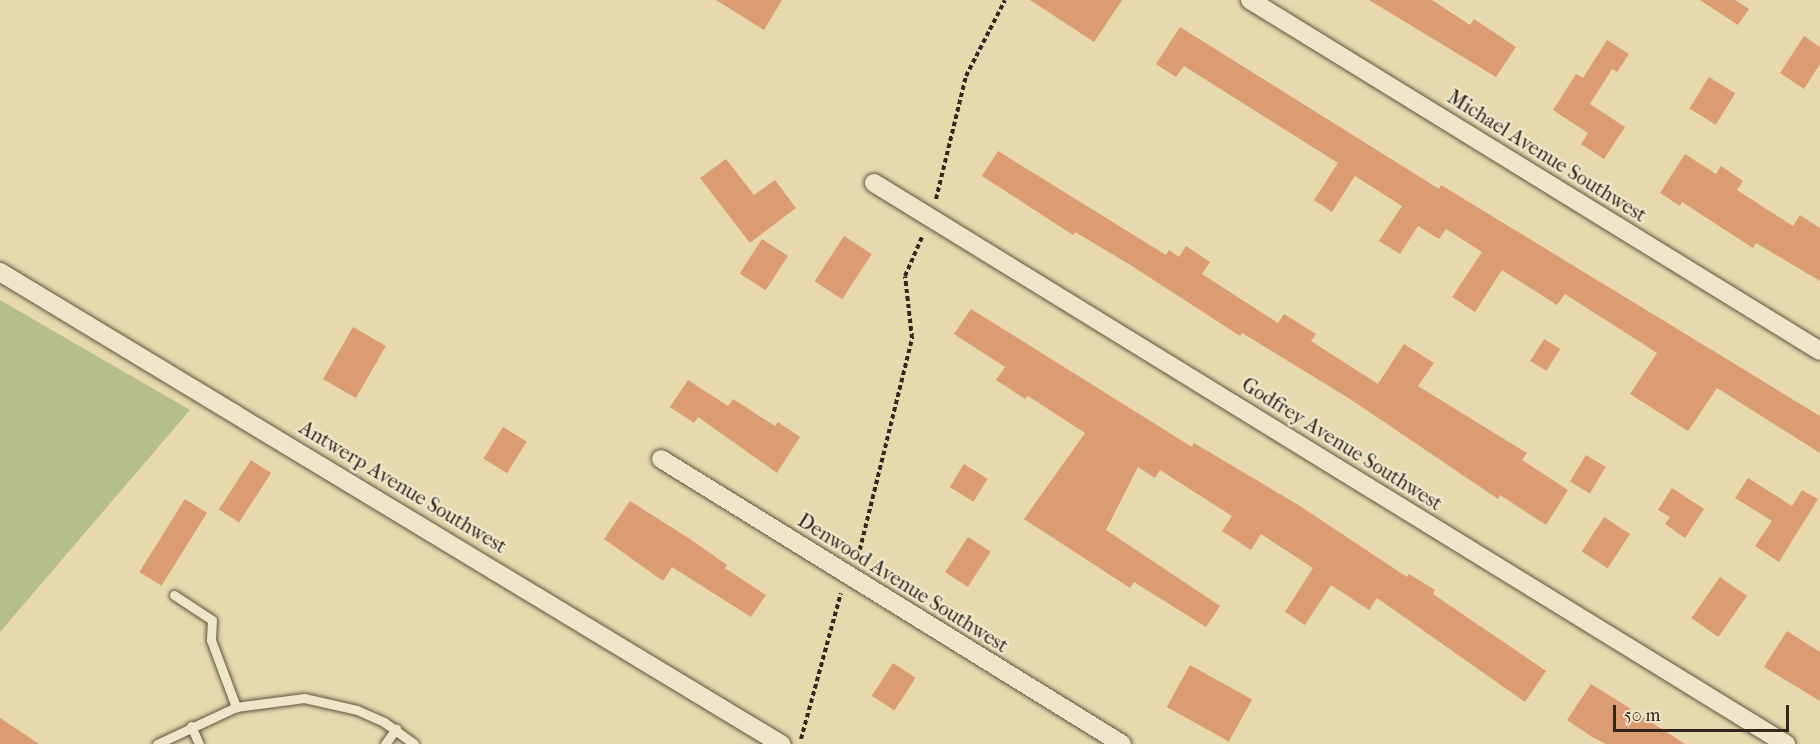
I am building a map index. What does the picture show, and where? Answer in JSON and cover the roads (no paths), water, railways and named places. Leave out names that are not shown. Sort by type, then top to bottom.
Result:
[{"type":"street","name":"Michael Avenue Southwest","points":[[1250,0],[1820,351]]},
{"type":"street","name":"Godfrey Avenue Southwest","points":[[874,183],[1786,744]]},
{"type":"street","name":"Antwerp Avenue Southwest","points":[[0,272],[781,744]]},
{"type":"street","name":"Denwood Avenue Southwest","points":[[661,459],[1122,744]]},
{"type":"lane","points":[[174,595],[212,620],[211,640],[236,707]]},
{"type":"lane","points":[[157,744],[191,726],[236,707],[285,698],[323,699],[357,710],[396,729],[414,744]]},
{"type":"lane","points":[[191,726],[199,744]]},
{"type":"lane","points":[[385,744],[396,729]]}]
